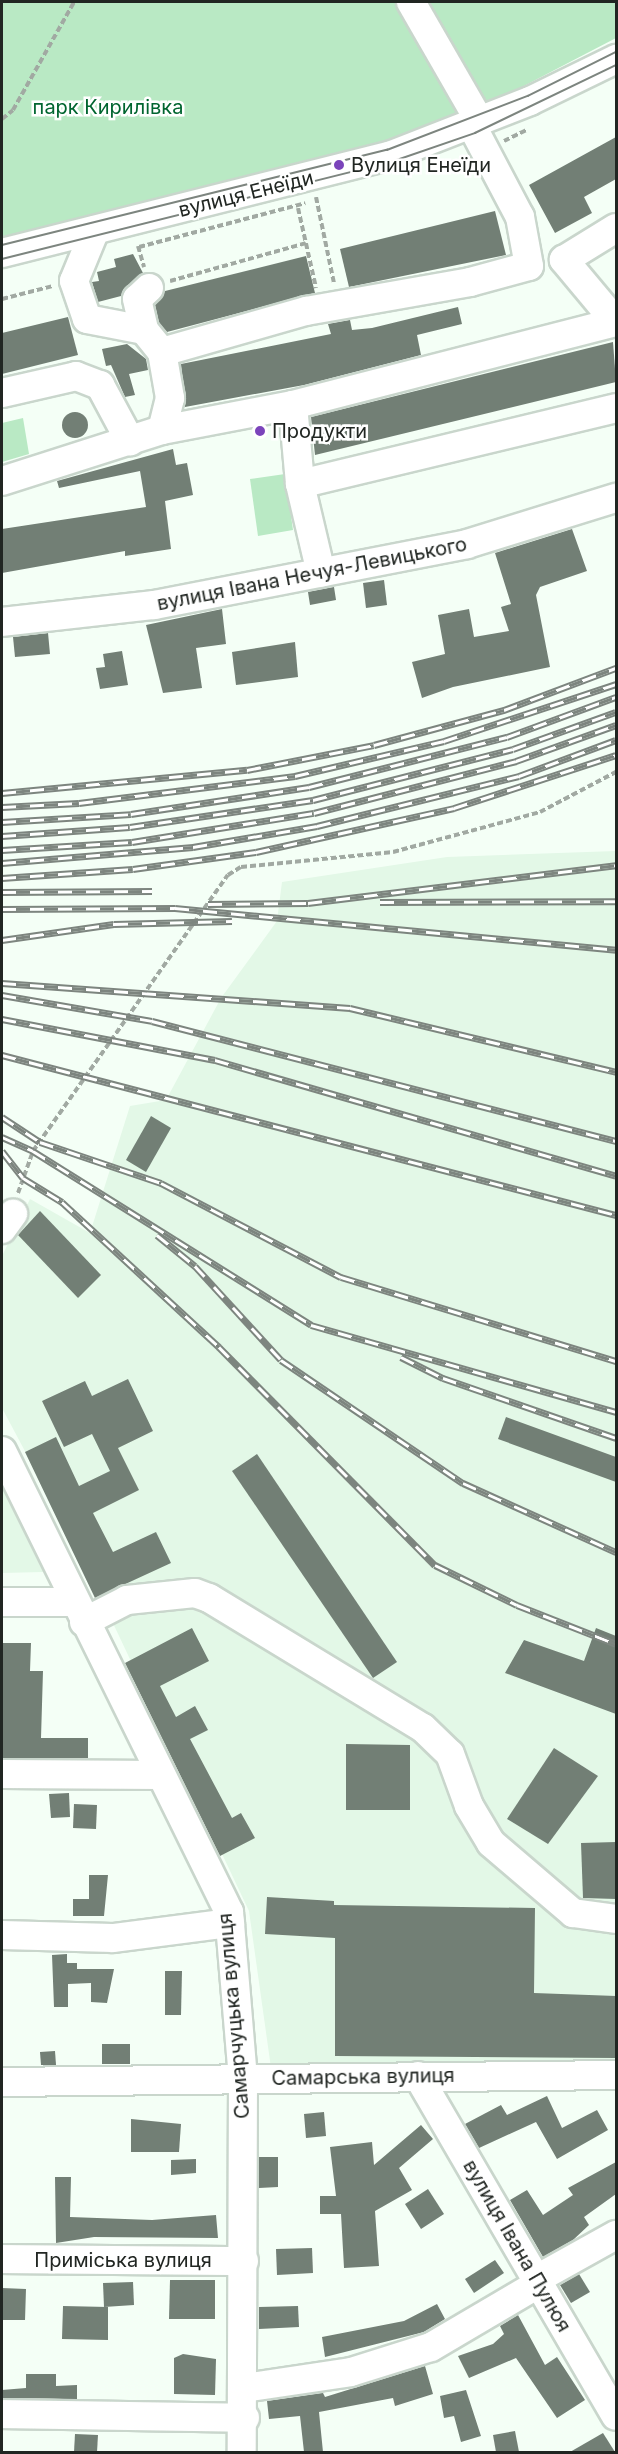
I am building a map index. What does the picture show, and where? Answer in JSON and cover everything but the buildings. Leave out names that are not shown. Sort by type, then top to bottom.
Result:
[{"type":"street","points":[[411,2],[476,124],[520,217],[529,266]]},
{"type":"street","name":"вулиця Енеїди","points":[[2,252],[302,181],[476,124],[616,59]]},
{"type":"street","points":[[162,352],[330,307],[564,260],[616,228]]},
{"type":"street","points":[[95,231],[74,281],[87,319],[144,330]]},
{"type":"street","points":[[2,481],[162,430],[293,405],[616,322],[564,260]]},
{"type":"street","points":[[149,288],[137,299],[144,330],[162,352],[170,398],[162,430]]},
{"type":"street","points":[[2,393],[76,376],[100,385],[130,441]]},
{"type":"street","points":[[293,405],[300,484],[321,573]]},
{"type":"street","points":[[300,484],[616,408]]},
{"type":"street","name":"вулиця Івана Нечуя-Левицького","points":[[2,622],[154,605],[467,544],[616,498]]},
{"type":"street","name":"Самарчуцька вулиця","points":[[2,1451],[230,1923],[243,2078],[244,2418],[242,2452]]},
{"type":"street","points":[[2,1602],[79,1612],[128,1600],[195,1593],[209,1598],[423,1728],[450,1754],[469,1806],[490,1843],[573,1913],[616,1919]]},
{"type":"street","points":[[2,1774],[160,1775]]},
{"type":"street","points":[[2,1935],[113,1938],[230,1923]]},
{"type":"street","name":"Самарська вулиця","points":[[2,2082],[418,2076],[614,2079]]},
{"type":"street","name":"вулиця Івана Пулюя","points":[[418,2076],[616,2416]]},
{"type":"street","points":[[244,2388],[351,2372],[431,2347],[616,2235]]},
{"type":"street","name":"Приміська вулиця","points":[[2,2259],[244,2260]]},
{"type":"street","points":[[2,2414],[244,2418]]},
{"type":"path","points":[[2,119],[13,110],[74,2]]},
{"type":"path","points":[[302,181],[306,243],[330,307]]},
{"type":"path","points":[[302,181],[330,307]]},
{"type":"path","points":[[132,222],[149,288],[306,243]]},
{"type":"path","points":[[2,299],[74,281]]},
{"type":"path","points":[[7,1222],[33,1151],[228,874],[241,867],[404,849],[540,812],[616,772]]},
{"type":"shaded area","points":[[616,851],[616,2071],[271,2068],[249,1911],[85,1564],[2,1408],[2,1256],[30,1199],[90,1233],[130,1106],[166,1100],[221,998],[277,921],[282,882],[447,857]]},
{"type":"shaded area","points":[[2,1470],[50,1559],[43,1572],[2,1573]]},
{"type":"green space","name":"парк Кирилівка","points":[[2,2],[616,2],[616,38],[466,116],[356,154],[2,241]]},
{"type":"green space","points":[[23,418],[29,454],[2,462],[2,423]]},
{"type":"green space","points":[[285,474],[293,530],[258,536],[250,479]]},
{"type":"tram line","points":[[2,245],[387,150],[528,96],[616,52]]},
{"type":"tram line","points":[[2,259],[391,162],[475,133],[616,65]]},
{"type":"railway","points":[[2,793],[247,770],[374,745],[504,710],[616,668]]},
{"type":"railway","points":[[2,807],[79,803],[295,776],[444,741],[616,684]]},
{"type":"railway","points":[[2,822],[131,814],[309,787],[507,737],[616,697]]},
{"type":"railway","points":[[2,836],[130,827],[313,800],[513,749],[616,712]]},
{"type":"railway","points":[[2,850],[132,842],[314,813],[516,761],[616,725]]},
{"type":"railway","points":[[2,863],[193,847],[317,826],[519,776],[616,740]]},
{"type":"railway","points":[[2,878],[133,869],[256,852],[454,808],[616,755]]},
{"type":"railway","points":[[208,904],[308,903],[616,865]]},
{"type":"railway","points":[[2,892],[152,891]]},
{"type":"railway","points":[[380,902],[616,901]]},
{"type":"railway","points":[[2,909],[175,908],[616,950]]},
{"type":"railway","points":[[2,940],[114,924],[232,921]]},
{"type":"railway","points":[[2,983],[350,1008],[616,1072]]},
{"type":"railway","points":[[2,995],[152,1021],[616,1141]]},
{"type":"railway","points":[[2,1019],[215,1060],[616,1176]]},
{"type":"railway","points":[[2,1055],[616,1215]]},
{"type":"railway","points":[[2,1117],[40,1142],[161,1183],[341,1277],[616,1361]]},
{"type":"railway","points":[[2,1137],[33,1151],[311,1325],[616,1412]]},
{"type":"railway","points":[[2,1151],[23,1178],[62,1202],[219,1347],[435,1565],[517,1605],[616,1644]]},
{"type":"railway","points":[[157,1235],[195,1266],[281,1360],[463,1483],[616,1552]]},
{"type":"railway","points":[[401,1357],[443,1378],[616,1438]]},
{"type":"place","name":"Вулиця Енеїди","points":[[339,165]]},
{"type":"place","name":"Продукти","points":[[260,431]]}]
